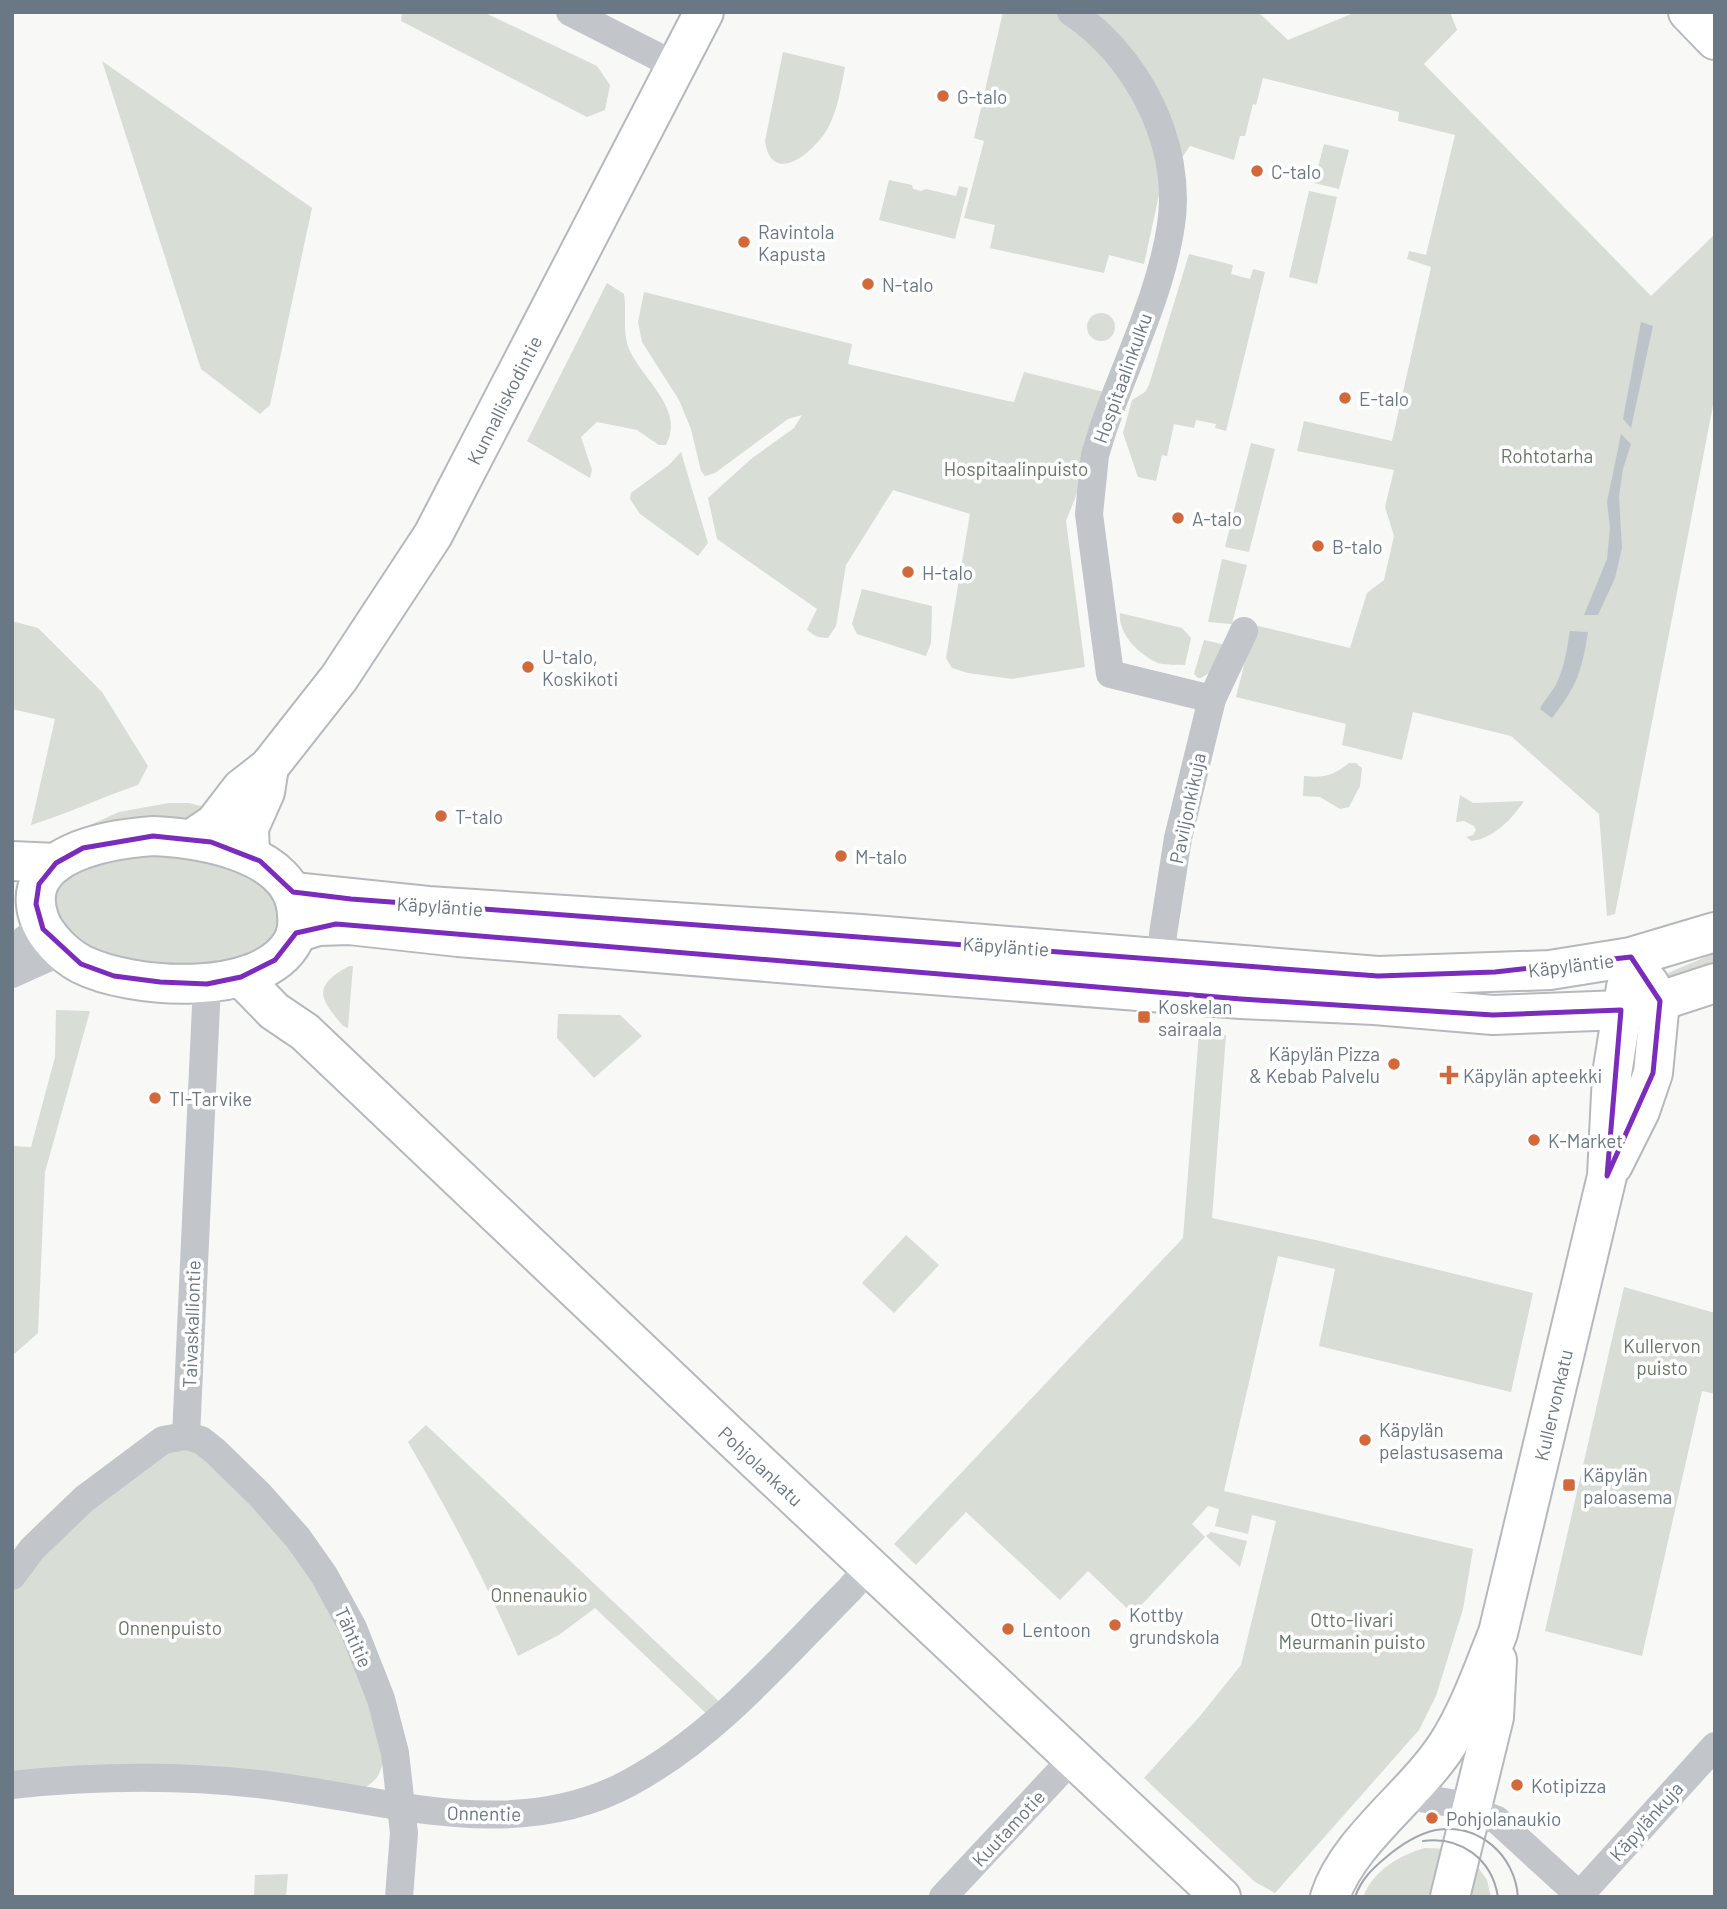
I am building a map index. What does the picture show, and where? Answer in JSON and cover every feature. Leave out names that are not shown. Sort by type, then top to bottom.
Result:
[{"type":"main road","name":"Kunnalliskodintie","points":[[193,838],[214,824],[241,789],[269,767],[339,678],[433,535],[704,12]]},
{"type":"main road","points":[[1688,12],[1715,40]]},
{"type":"main road","name":"Kunnalliskodintie","points":[[250,856],[249,828],[264,792],[269,767]]},
{"type":"main road","points":[[153,836],[193,838],[250,856],[275,872],[293,892],[297,907],[288,944],[260,969],[224,980],[160,982],[114,976],[81,964],[63,951],[43,929],[30,906],[39,884],[55,863],[83,848],[108,841],[153,836]]},
{"type":"main road","points":[[12,861],[55,863]]},
{"type":"main road","name":"Käpyläntie","points":[[293,892],[428,906],[802,930],[1160,975],[1241,999],[1375,1005],[1493,1015],[1621,1010],[1660,1001],[1715,983]]},
{"type":"main road","name":"Käpyläntie","points":[[288,944],[318,926],[349,925],[510,942],[1160,975],[1378,976],[1550,970],[1631,957],[1715,932]]},
{"type":"main road","name":"Pohjolankatu","points":[[288,944],[281,971],[297,1007],[304,1032]]},
{"type":"main road","points":[[1631,957],[1660,1001]]},
{"type":"main road","name":"Kullervonkatu","points":[[1330,1897],[1334,1883],[1345,1866],[1407,1796],[1447,1745],[1498,1633],[1607,1176],[1612,1074],[1631,957]]},
{"type":"main road","name":"Pohjolankatu","points":[[224,980],[304,1032],[1221,1897]]},
{"type":"main road","name":"Kullervonkatu","points":[[1607,1176],[1640,1111],[1653,1073],[1660,1001]]},
{"type":"main road","name":"Kullervonkatu","points":[[1450,1897],[1494,1717],[1498,1633]]},
{"type":"street","points":[[570,12],[676,66]]},
{"type":"street","name":"Hospitaalinkulku","points":[[1071,12],[1085,21],[1117,52],[1141,87],[1156,120],[1167,158],[1171,188],[1171,223],[1163,262],[1103,429],[1090,485],[1089,514],[1110,674],[1212,699]]},
{"type":"street","name":"Paviljonkikuja","points":[[1160,975],[1178,838],[1212,699],[1244,631]]},
{"type":"street","points":[[12,949],[33,934],[30,906]]},
{"type":"street","points":[[12,974],[63,951]]},
{"type":"street","name":"Taivaskalliontie","points":[[186,1436],[224,980]]},
{"type":"street","points":[[12,1576],[32,1549],[84,1499],[163,1440],[186,1436]]},
{"type":"street","name":"Tähtitie","points":[[186,1436],[201,1440],[215,1451],[260,1495],[298,1538],[324,1575],[353,1629],[381,1699],[395,1753],[404,1833],[399,1897]]},
{"type":"street","name":"Onnentie","points":[[12,1785],[70,1779],[224,1781],[268,1785],[436,1812],[519,1815],[573,1805],[626,1784],[678,1754],[718,1721],[869,1567]]},
{"type":"street","name":"Käpylänkuja","points":[[1578,1896],[1715,1746]]},
{"type":"street","name":"Kuutamotie","points":[[943,1897],[1072,1759]]},
{"type":"street","points":[[1407,1796],[1473,1810],[1497,1820],[1578,1896]]},
{"type":"highlighted area","points":[[153,836],[211,842],[260,861],[293,892],[351,899],[1378,976],[1495,972],[1631,957],[1660,1001],[1653,1073],[1607,1176],[1621,1010],[1493,1015],[1241,999],[336,924],[296,933],[275,960],[241,977],[207,984],[160,982],[114,976],[81,964],[43,929],[36,904],[39,884],[56,863],[83,848]]},
{"type":"green space","points":[[402,12],[483,12],[597,66],[610,85],[605,110],[587,117],[401,21]]},
{"type":"green space","name":"Rohtotarha","points":[[1003,12],[1258,12],[1288,40],[1356,12],[1450,12],[1457,30],[1424,64],[1651,296],[1715,234],[1715,395],[1615,914],[1607,916],[1599,814],[1511,736],[1413,712],[1402,760],[1342,745],[1346,724],[1236,697],[1254,625],[1350,648],[1367,593],[1384,580],[1394,536],[1385,507],[1394,470],[1297,451],[1304,421],[1392,441],[1431,267],[1407,259],[1409,251],[1426,255],[1455,135],[1398,121],[1399,112],[1263,78],[1256,105],[1253,104],[1245,136],[1240,136],[1234,160],[1190,146],[1160,190],[1144,264],[1109,255],[1104,273],[990,248],[995,225],[964,218],[984,141],[974,138]]},
{"type":"green space","points":[[783,52],[845,67],[837,105],[823,136],[805,154],[785,164],[776,162],[769,155],[765,141]]},
{"type":"green space","points":[[102,61],[312,208],[270,405],[260,414],[201,369]]},
{"type":"green space","points":[[1324,144],[1349,150],[1339,189],[1314,183]]},
{"type":"green space","points":[[889,180],[912,185],[913,189],[921,191],[926,189],[956,196],[959,186],[968,188],[955,239],[879,220]]},
{"type":"green space","points":[[1309,191],[1337,197],[1317,284],[1289,277]]},
{"type":"green space","points":[[1189,254],[1233,265],[1231,274],[1250,279],[1253,269],[1265,272],[1226,431],[1215,428],[1216,424],[1196,420],[1194,428],[1174,424],[1167,456],[1162,455],[1156,481],[1138,477],[1123,433],[1132,400],[1145,392],[1149,385]]},
{"type":"green space","points":[[607,283],[624,294],[629,349],[667,407],[671,432],[666,445],[659,445],[637,430],[597,422],[581,437],[592,470],[590,478],[527,441]]},
{"type":"green space","name":"Hospitaalinpuisto","points":[[644,292],[852,344],[848,364],[1008,401],[1014,402],[1024,372],[1104,392],[1078,491],[1066,521],[1085,667],[1012,679],[952,668],[946,658],[970,514],[893,490],[846,565],[836,626],[828,638],[819,637],[807,629],[817,609],[717,539],[708,498],[751,459],[794,428],[802,415],[788,419],[715,473],[705,476],[701,471],[691,429],[679,400],[642,342],[638,322]]},
{"type":"green space","points":[[1101,313],[1111,317],[1115,327],[1111,337],[1101,341],[1091,337],[1087,327],[1091,317]]},
{"type":"green space","points":[[1251,443],[1275,449],[1249,552],[1225,547]]},
{"type":"green space","points":[[681,452],[708,543],[698,556],[640,514],[630,499],[631,493],[669,465]]},
{"type":"green space","points":[[1222,559],[1247,565],[1232,624],[1208,622]]},
{"type":"green space","points":[[862,589],[932,606],[931,643],[926,656],[857,634],[852,624]]},
{"type":"green space","points":[[1120,613],[1182,628],[1191,638],[1185,665],[1159,663],[1142,653],[1130,642],[1122,628]]},
{"type":"green space","points":[[12,621],[38,628],[102,692],[148,766],[138,785],[31,825],[55,719],[12,709]]},
{"type":"green space","points":[[1204,640],[1226,645],[1209,673],[1198,678],[1194,674]]},
{"type":"green space","points":[[1349,763],[1356,763],[1362,768],[1360,786],[1349,807],[1340,809],[1320,797],[1303,796],[1304,776],[1328,775]]},
{"type":"green space","points":[[1460,795],[1473,803],[1524,801],[1502,827],[1488,836],[1472,841],[1466,837],[1473,835],[1476,830],[1474,826],[1464,821],[1456,822]]},
{"type":"green space","points":[[169,803],[189,803],[217,810],[212,816],[19,852],[63,837],[119,812]]},
{"type":"green space","points":[[148,855],[179,857],[215,864],[262,884],[283,914],[277,938],[241,959],[198,967],[116,960],[83,945],[61,926],[53,898],[62,882],[95,863]]},
{"type":"green space","points":[[1715,953],[1715,968],[1663,984],[1663,975]]},
{"type":"green space","points":[[353,966],[348,1028],[343,1026],[329,1008],[323,993],[329,980]]},
{"type":"green space","points":[[56,1010],[90,1011],[45,1172],[38,1333],[12,1356],[12,1146],[31,1147],[55,1057]]},
{"type":"green space","points":[[558,1014],[620,1015],[642,1036],[594,1078],[557,1038]]},
{"type":"green space","name":"Otto-Iivari Meurmanin puisto","points":[[1199,1032],[1226,1035],[1212,1218],[1320,1241],[1533,1293],[1511,1392],[1319,1346],[1335,1269],[1278,1256],[1224,1491],[1473,1549],[1463,1609],[1436,1696],[1419,1730],[1275,1893],[1255,1882],[1144,1778],[1200,1716],[1241,1665],[1276,1521],[1252,1515],[1248,1534],[1215,1526],[1219,1509],[1208,1506],[1192,1524],[1205,1537],[1133,1614],[1088,1571],[1060,1600],[966,1512],[916,1565],[894,1544],[1183,1238]]},
{"type":"green space","points":[[906,1235],[939,1265],[894,1313],[862,1283]]},
{"type":"green space","name":"Kullervon puisto","points":[[1624,1287],[1715,1313],[1715,1394],[1702,1391],[1642,1656],[1545,1631]]},
{"type":"green space","name":"Onnenaukio","points":[[426,1425],[725,1707],[712,1719],[595,1608],[559,1635],[518,1656],[466,1548],[408,1442]]},
{"type":"green space","name":"Onnenpuisto","points":[[168,1447],[200,1452],[300,1553],[355,1654],[384,1756],[377,1777],[366,1787],[360,1790],[12,1774],[12,1589],[44,1548]]},
{"type":"green space","points":[[1211,1532],[1247,1541],[1240,1567],[1206,1536]]},
{"type":"green space","points":[[1425,1848],[1448,1849],[1437,1897],[1363,1897],[1373,1879],[1388,1865]]},
{"type":"green space","points":[[1475,1863],[1487,1880],[1491,1897],[1467,1897]]},
{"type":"green space","points":[[288,1874],[286,1897],[254,1897],[255,1875]]},
{"type":"shaded area","points":[[1641,322],[1653,326],[1631,428],[1623,419]]},
{"type":"shaded area","points":[[1621,434],[1631,444],[1623,469],[1619,496],[1622,548],[1615,578],[1598,615],[1584,615],[1607,559],[1610,528],[1607,502]]},
{"type":"shaded area","points":[[1570,631],[1588,632],[1586,646],[1572,688],[1552,718],[1540,709],[1560,674]]},
{"type":"tram line","points":[[1355,1897],[1360,1885],[1379,1863],[1408,1841],[1436,1830],[1452,1829],[1480,1837],[1502,1855],[1510,1868],[1518,1897]]},
{"type":"tram line","points":[[1423,1841],[1450,1842],[1472,1853],[1482,1861],[1489,1872],[1498,1897]]},
{"type":"place","name":"G-talo","points":[[943,96]]},
{"type":"place","name":"C-talo","points":[[1257,171]]},
{"type":"place","name":"Ravintola Kapusta","points":[[744,242]]},
{"type":"place","name":"N-talo","points":[[868,284]]},
{"type":"place","name":"E-talo","points":[[1345,398]]},
{"type":"place","name":"A-talo","points":[[1178,518]]},
{"type":"place","name":"B-talo","points":[[1318,546]]},
{"type":"place","name":"H-talo","points":[[908,572]]},
{"type":"place","name":"U-talo, Koskikoti","points":[[528,667]]},
{"type":"place","name":"T-talo","points":[[441,816]]},
{"type":"place","name":"M-talo","points":[[841,856]]},
{"type":"place","name":"Koskelan sairaala","points":[[1144,1017]]},
{"type":"place","name":"Käpylän Pizza & Kebab Palvelu","points":[[1394,1064]]},
{"type":"place","name":"Käpylän apteekki","points":[[1449,1075]]},
{"type":"place","name":"TI-Tarvike","points":[[155,1098]]},
{"type":"place","name":"K-Market","points":[[1534,1140]]},
{"type":"place","name":"Käpylän pelastusasema","points":[[1365,1440]]},
{"type":"place","name":"Käpylän paloasema","points":[[1569,1485]]},
{"type":"place","name":"Kottby grundskola","points":[[1115,1625]]},
{"type":"place","name":"Lentoon","points":[[1008,1629]]},
{"type":"place","name":"Kotipizza","points":[[1517,1785]]},
{"type":"place","name":"Pohjolanaukio","points":[[1432,1818]]}]
